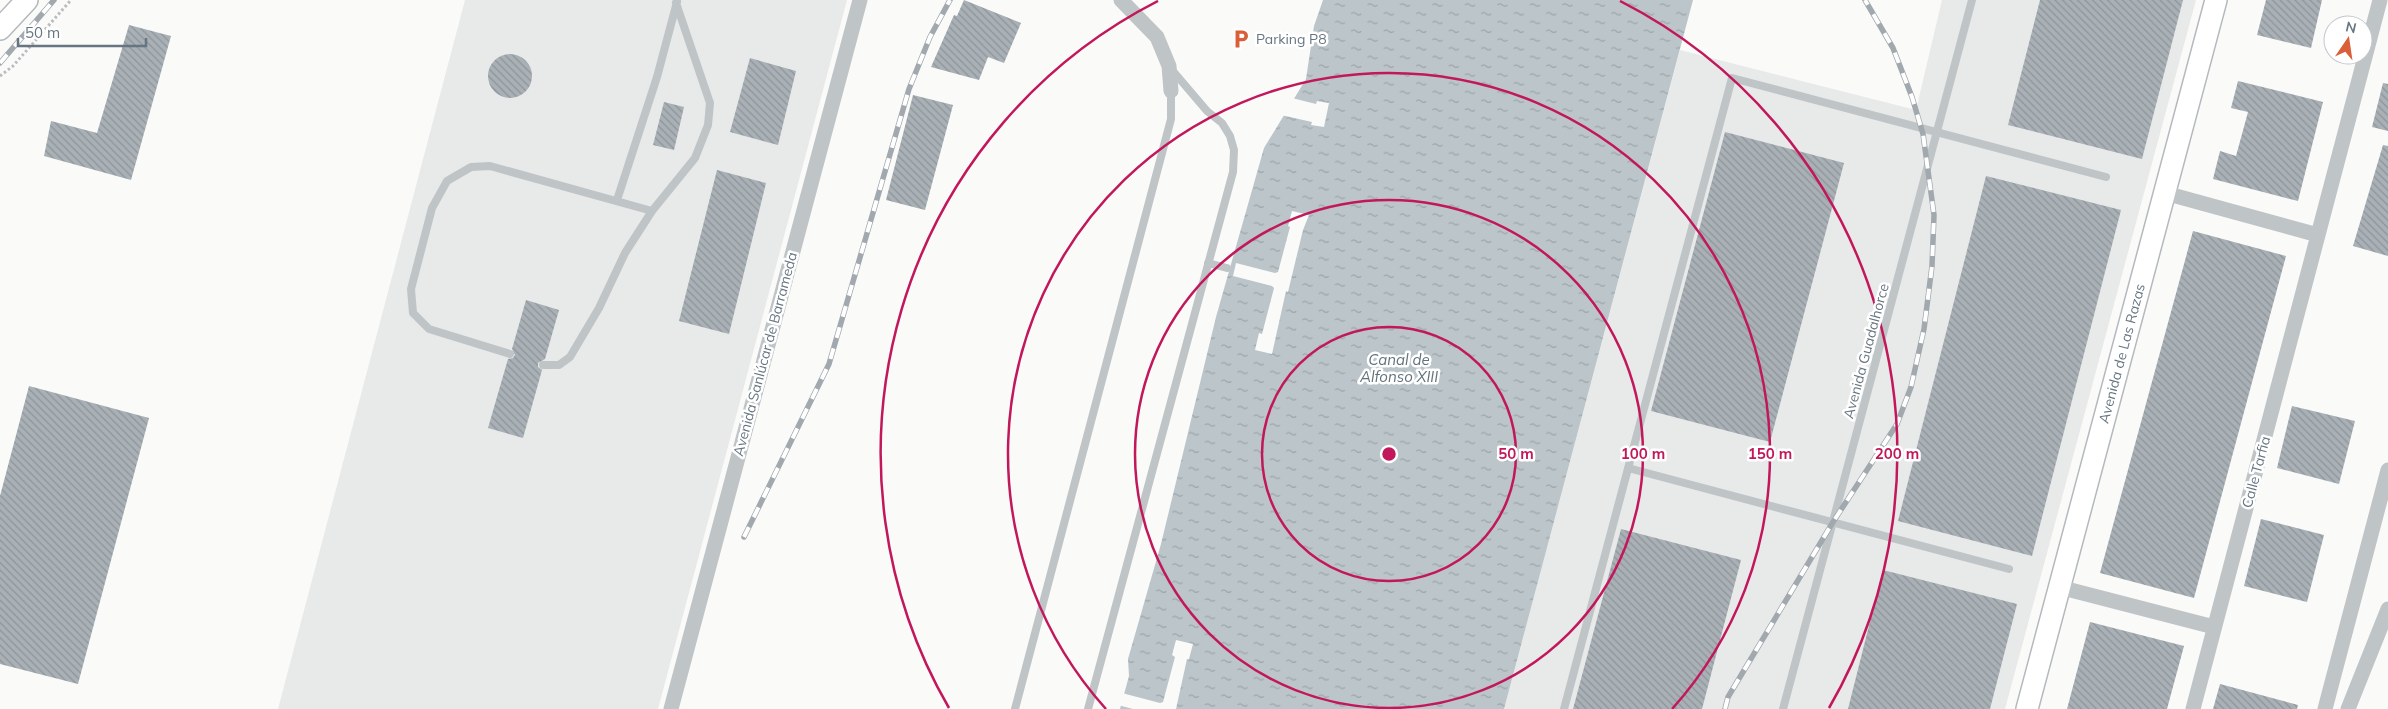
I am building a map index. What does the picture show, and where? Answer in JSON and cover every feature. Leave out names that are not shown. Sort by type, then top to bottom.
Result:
[{"type":"main road","points":[[0,29],[27,0]]},
{"type":"main road","name":"Avenida de Las Razas","points":[[2027,709],[2216,0]]},
{"type":"street","name":"Avenida Sanlúcar de Barrameda","points":[[671,709],[860,0]]},
{"type":"street","points":[[1121,0],[1157,37],[1169,66],[1170,91]]},
{"type":"street","name":"Calle Tarfia","points":[[2193,709],[2380,0]]},
{"type":"street","points":[[2165,193],[2318,235]]},
{"type":"street","points":[[2325,709],[2388,470]]},
{"type":"street","points":[[2059,587],[2214,627]]},
{"type":"street","points":[[2348,709],[2388,609]]},
{"type":"lane","name":"Avenida Guadalhorce","points":[[1783,709],[1972,0]]},
{"type":"lane","points":[[617,200],[657,76],[677,1]]},
{"type":"lane","points":[[543,365],[559,365],[570,357],[599,308],[625,253],[652,211],[695,158],[708,126],[710,103],[677,1]]},
{"type":"lane","points":[[1088,709],[1233,172],[1234,150],[1230,136],[1222,123],[1207,111],[1169,66]]},
{"type":"lane","points":[[1564,709],[1732,78],[2106,177]]},
{"type":"lane","points":[[1015,709],[1171,119],[1170,91]]},
{"type":"lane","points":[[510,354],[429,329],[413,313],[411,289],[432,208],[447,181],[471,167],[490,166],[652,211]]},
{"type":"lane","points":[[1208,263],[1227,268]]},
{"type":"lane","points":[[1628,468],[2009,569]]},
{"type":"path","points":[[0,76],[13,66],[71,0]]},
{"type":"shaded area","points":[[465,0],[847,0],[658,709],[278,709]]},
{"type":"shaded area","points":[[1942,0],[2196,0],[2005,709],[1504,709],[1680,50],[1916,110]]},
{"type":"water","name":"Canal de Alfonso XIII","points":[[1323,0],[1693,0],[1504,709],[1120,709],[1129,676],[1128,659],[1161,544],[1216,317],[1264,148],[1306,79],[1314,26]]},
{"type":"pier","points":[[1292,98],[1316,104],[1317,101],[1329,103],[1324,127],[1311,125],[1312,122],[1281,115]]},
{"type":"pier","points":[[1292,211],[1309,215],[1303,230],[1288,292],[1286,291],[1272,354],[1255,350],[1259,333],[1262,334],[1274,288],[1233,276],[1236,263],[1275,273],[1278,272],[1290,227],[1288,226]]},
{"type":"pier","points":[[1176,640],[1193,644],[1189,659],[1187,659],[1176,709],[1133,709],[1118,705],[1122,693],[1160,703],[1163,702],[1175,657],[1172,655]]},
{"type":"building","points":[[964,0],[1021,23],[1004,63],[988,57],[979,80],[931,67],[954,15],[957,16]]},
{"type":"building","points":[[2040,0],[2183,0],[2142,159],[2008,125]]},
{"type":"building","points":[[2266,0],[2322,0],[2311,48],[2257,35]]},
{"type":"building","points":[[129,25],[171,36],[131,180],[44,156],[51,121],[97,133]]},
{"type":"building","points":[[510,54],[522,58],[528,64],[532,76],[528,88],[522,94],[510,98],[498,94],[492,88],[488,76],[492,64],[498,58]]},
{"type":"building","points":[[750,58],[796,71],[778,145],[730,132]]},
{"type":"building","points":[[2238,81],[2323,102],[2298,201],[2213,179],[2220,151],[2236,156],[2248,112],[2231,108]]},
{"type":"building","points":[[2383,83],[2388,84],[2388,131],[2372,127]]},
{"type":"building","points":[[913,95],[953,105],[925,210],[886,200]]},
{"type":"building","points":[[664,102],[684,107],[674,150],[653,145]]},
{"type":"building","points":[[1725,132],[1844,163],[1770,442],[1651,411]]},
{"type":"building","points":[[2383,145],[2388,146],[2388,256],[2353,246]]},
{"type":"building","points":[[717,170],[766,183],[729,334],[679,321]]},
{"type":"building","points":[[1986,176],[2121,210],[2032,556],[1898,521]]},
{"type":"building","points":[[2193,231],[2286,256],[2194,598],[2100,573]]},
{"type":"building","points":[[526,300],[559,310],[545,359],[538,363],[538,367],[542,370],[523,438],[488,428],[508,359],[513,358],[515,355],[512,349]]},
{"type":"building","points":[[29,386],[149,418],[78,684],[0,664],[0,496]]},
{"type":"building","points":[[2292,406],[2355,421],[2339,484],[2277,468]]},
{"type":"building","points":[[2261,519],[2324,535],[2307,602],[2244,586]]},
{"type":"building","points":[[1621,529],[1741,560],[1702,709],[1573,709]]},
{"type":"building","points":[[1883,570],[2017,604],[1990,709],[1848,709]]},
{"type":"building","points":[[2090,622],[2184,646],[2167,709],[2067,709]]},
{"type":"building","points":[[2220,684],[2298,705],[2297,709],[2213,709]]},
{"type":"railway","points":[[0,63],[54,0]]},
{"type":"railway","points":[[744,537],[829,364],[909,89],[930,37],[950,0]]},
{"type":"railway","points":[[1725,709],[1728,697],[1833,522],[1897,424],[1911,387],[1924,329],[1932,266],[1934,215],[1923,134],[1912,97],[1893,48],[1865,0]]},
{"type":"place","name":"Parking P8","points":[[1241,39]]}]
